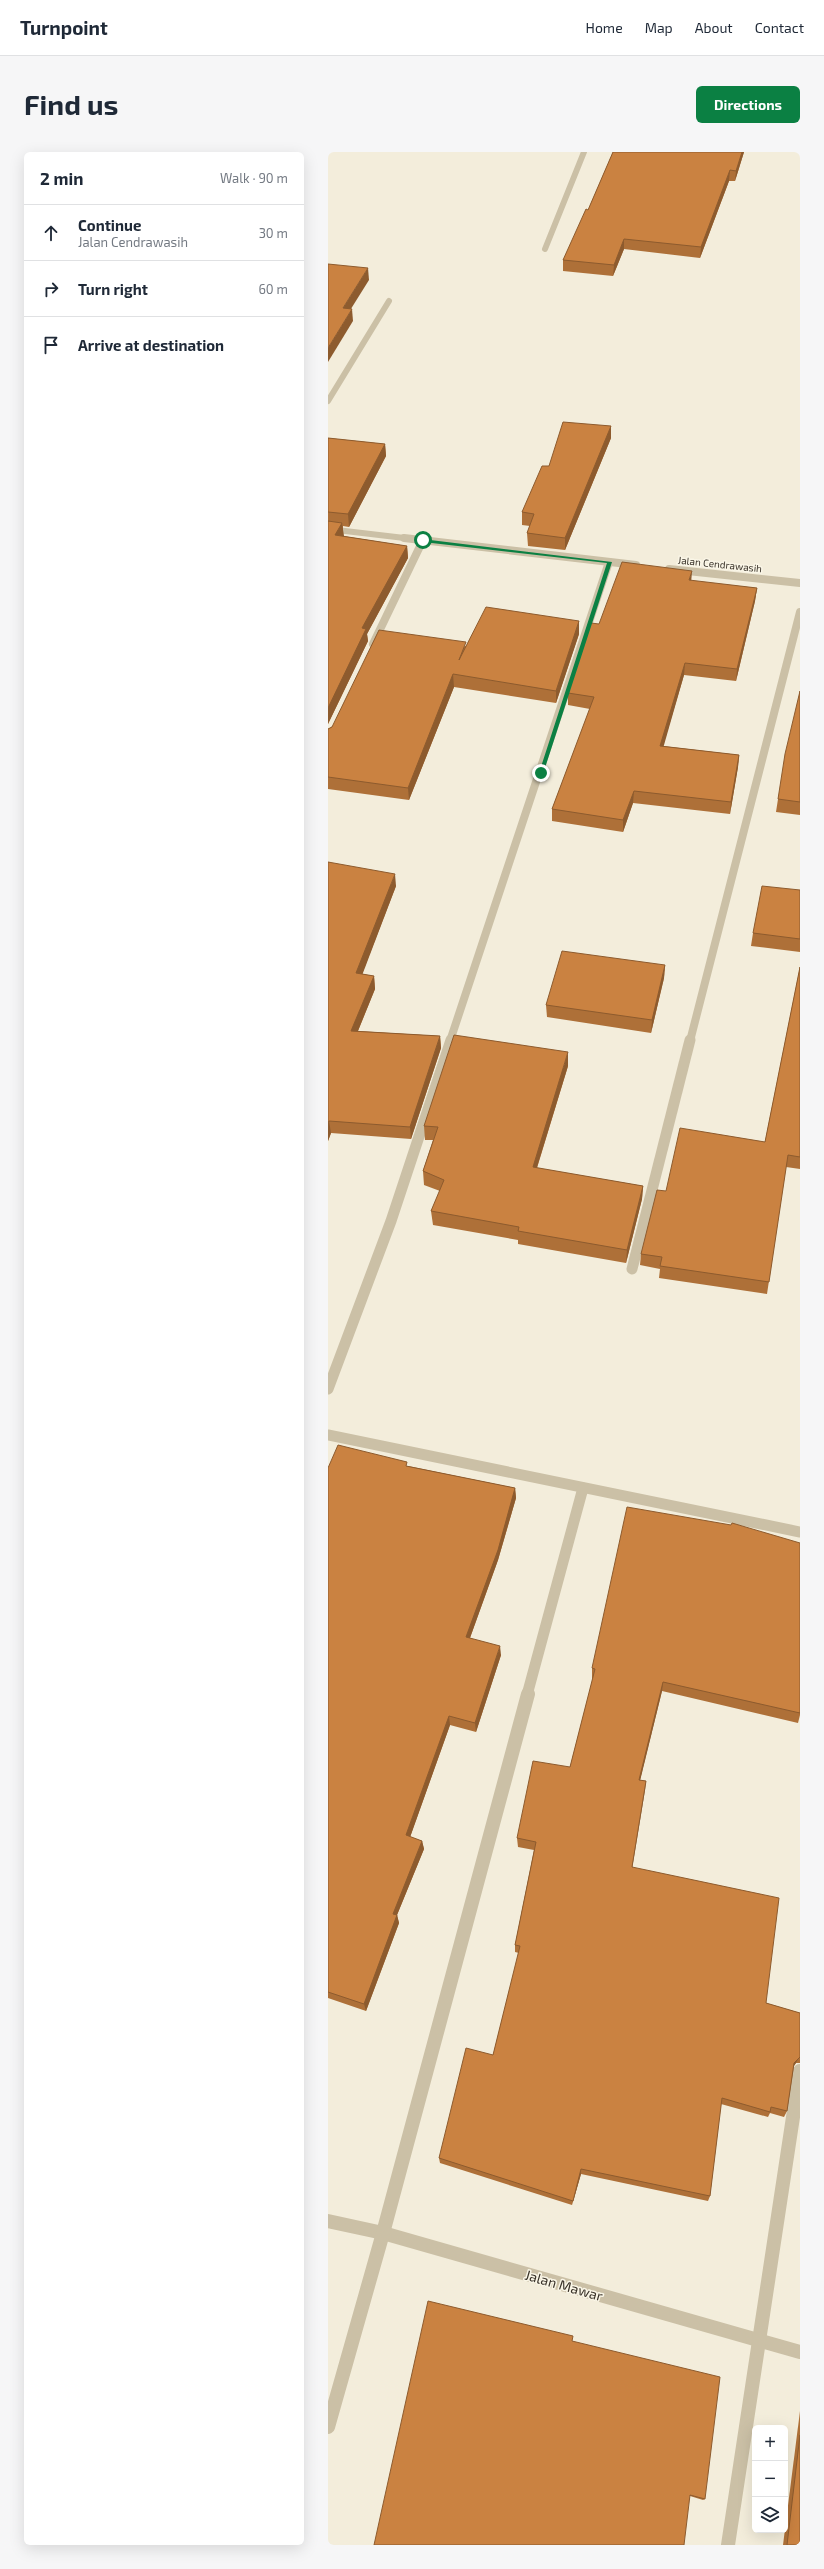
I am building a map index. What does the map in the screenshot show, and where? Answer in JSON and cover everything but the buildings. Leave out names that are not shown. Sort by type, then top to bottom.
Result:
[{"type":"street","points":[[545,249],[584,152]]},
{"type":"street","points":[[328,401],[389,301]]},
{"type":"street","points":[[328,529],[641,566]]},
{"type":"street","points":[[369,652],[423,540]]},
{"type":"street","points":[[328,1389],[391,1221],[609,562]]},
{"type":"street","name":"Jalan Cendrawasih","points":[[657,567],[800,583]]},
{"type":"street","points":[[632,1269],[800,612]]},
{"type":"street","points":[[328,1435],[800,1532]]},
{"type":"street","points":[[328,2427],[383,2233],[583,1488]]},
{"type":"street","points":[[728,2545],[800,2071]]},
{"type":"street","name":"Jalan Mawar","points":[[328,2221],[383,2233],[800,2352]]},
{"type":"route","points":[[423,540],[609,562],[541,773]]}]
